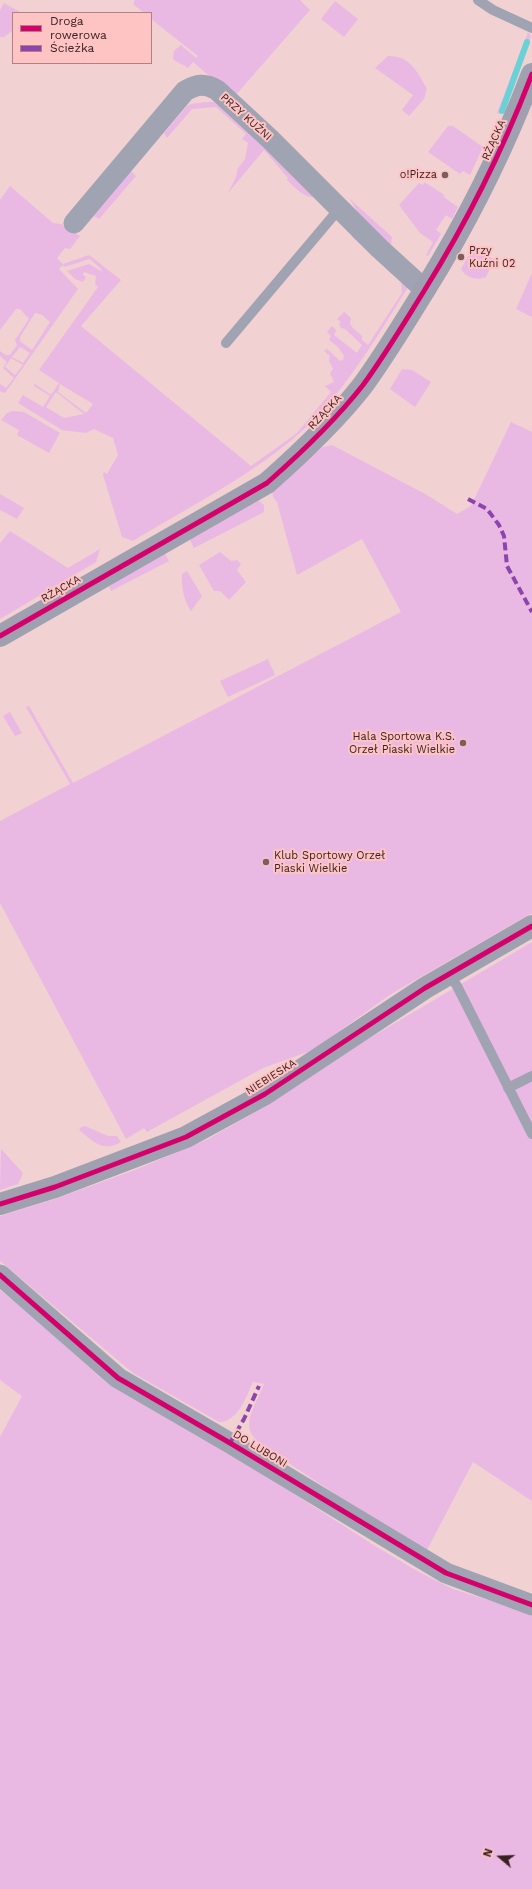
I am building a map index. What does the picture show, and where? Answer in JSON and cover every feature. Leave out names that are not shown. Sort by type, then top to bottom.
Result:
[{"type":"street","name":"RŻĄCKA","points":[[0,636],[267,482],[294,459],[331,421],[362,386],[387,351],[459,235],[527,102],[532,74]]},
{"type":"street","name":"PRZY KUŹNI","points":[[74,223],[185,91],[194,85],[202,84],[217,90],[265,134],[379,248],[425,290]]},
{"type":"street","name":"NIEBIESKA","points":[[0,1204],[55,1187],[186,1137],[265,1094],[449,974],[532,926]]},
{"type":"street","name":"DO LUBONI","points":[[0,1275],[118,1378],[237,1447],[446,1573],[532,1605]]},
{"type":"lane","points":[[478,0],[493,10],[532,28]]},
{"type":"lane","points":[[226,343],[340,209]]},
{"type":"lane","points":[[449,974],[457,986],[532,1134]]},
{"type":"lane","points":[[508,1088],[532,1076]]},
{"type":"shaded area","points":[[135,0],[300,0],[310,10],[234,97],[193,62],[188,68],[176,62],[173,59],[174,51],[181,45],[196,58],[198,56],[152,20],[152,12],[143,12],[133,4]]},
{"type":"shaded area","points":[[335,1],[358,19],[344,37],[321,19]]},
{"type":"shaded area","points":[[4,3],[20,12],[12,12],[12,31],[4,37],[0,37],[0,10]]},
{"type":"shaded area","points":[[528,32],[531,36],[511,93],[501,114],[497,113]]},
{"type":"shaded area","points":[[388,56],[402,58],[412,66],[427,89],[424,99],[409,116],[402,110],[413,95],[375,68]]},
{"type":"shaded area","points":[[206,102],[215,102],[222,106],[319,197],[310,197],[298,190],[287,180],[288,178],[264,150],[228,193],[236,177],[238,168],[245,159],[248,143],[242,139],[246,134],[216,107],[192,109],[167,138],[164,133],[187,106]]},
{"type":"shaded area","points":[[448,126],[453,126],[483,147],[470,175],[463,171],[460,174],[428,152]]},
{"type":"shaded area","points":[[131,171],[136,176],[99,219],[94,216]]},
{"type":"shaded area","points":[[424,182],[443,194],[445,198],[458,207],[452,219],[446,215],[436,230],[441,234],[428,256],[426,255],[433,242],[420,233],[399,205],[419,183],[423,185]]},
{"type":"shaded area","points":[[10,186],[53,223],[61,224],[80,236],[70,249],[65,248],[57,258],[63,264],[89,255],[121,280],[81,326],[251,466],[297,433],[331,392],[325,386],[334,382],[330,373],[333,369],[329,361],[330,356],[324,351],[327,349],[340,361],[343,360],[344,356],[338,347],[329,340],[331,336],[327,332],[332,326],[336,330],[334,335],[357,353],[362,345],[345,329],[341,328],[339,324],[341,322],[337,319],[344,312],[351,318],[351,326],[362,336],[362,340],[368,345],[402,293],[401,280],[408,287],[357,367],[327,405],[294,438],[256,467],[236,480],[133,541],[122,537],[103,475],[104,472],[107,474],[118,455],[113,438],[94,429],[86,433],[62,430],[18,403],[23,395],[43,407],[50,396],[34,386],[35,384],[51,395],[59,383],[39,370],[98,287],[95,284],[96,276],[84,272],[83,275],[86,277],[83,282],[75,279],[67,271],[89,264],[103,272],[90,259],[64,267],[63,265],[59,269],[78,289],[5,393],[0,391],[0,384],[6,388],[14,378],[3,368],[7,362],[0,356],[0,351],[6,355],[10,355],[17,345],[15,340],[29,319],[20,309],[16,309],[0,330],[0,200]],"holes":[[[35,313],[42,315],[50,322],[32,350],[20,341],[20,337]],[[20,347],[30,353],[23,363],[12,357]],[[11,358],[23,365],[15,375],[5,367]],[[60,384],[93,404],[86,413],[58,392]],[[56,392],[84,414],[64,418],[46,407]]]},
{"type":"shaded area","points":[[350,199],[392,237],[391,244],[387,244],[364,223]]},
{"type":"shaded area","points":[[351,231],[401,280],[352,237]]},
{"type":"shaded area","points":[[472,249],[494,259],[486,277],[475,279],[466,275],[461,269]]},
{"type":"shaded area","points":[[532,273],[532,317],[516,309]]},
{"type":"shaded area","points":[[402,369],[412,370],[431,382],[415,407],[390,389]]},
{"type":"shaded area","points":[[13,411],[24,412],[60,433],[49,453],[17,435],[19,430],[1,420],[7,413]]},
{"type":"shaded area","name":"Klub Sportowy Orzeł Piaski Wielkie","points":[[511,422],[532,432],[532,913],[391,994],[313,1050],[263,1068],[147,1132],[144,1128],[126,1139],[0,903],[0,821],[70,784],[26,707],[29,706],[73,783],[401,612],[362,539],[297,575],[277,502],[273,497],[272,488],[323,447],[332,445],[427,495],[457,514],[471,506]]},
{"type":"shaded area","points":[[0,494],[24,508],[17,519],[0,510]]},
{"type":"shaded area","points":[[258,500],[264,505],[264,512],[194,548],[189,538]]},
{"type":"shaded area","points":[[10,531],[68,568],[100,549],[96,562],[0,619],[0,543]]},
{"type":"shaded area","points":[[164,552],[169,561],[111,591],[109,586]]},
{"type":"shaded area","points":[[220,552],[231,561],[237,560],[241,564],[237,570],[246,582],[229,600],[220,591],[214,591],[199,565]]},
{"type":"shaded area","points":[[187,571],[202,596],[191,611],[185,598],[182,584],[182,574]]},
{"type":"shaded area","points":[[268,659],[275,675],[228,697],[220,681]]},
{"type":"shaded area","points":[[10,712],[22,733],[15,736],[3,716]]},
{"type":"shaded area","points":[[532,942],[532,1501],[473,1462],[427,1550],[464,1571],[505,1584],[503,1588],[447,1565],[385,1527],[263,1446],[252,1435],[249,1422],[264,1384],[253,1382],[244,1401],[236,1413],[226,1421],[219,1422],[133,1373],[0,1261],[0,1216],[55,1199],[135,1170],[208,1139],[271,1103],[363,1042]]},
{"type":"shaded area","points":[[85,1126],[108,1136],[117,1136],[121,1142],[109,1146],[98,1144],[79,1130],[81,1127]]},
{"type":"shaded area","points":[[1,1149],[23,1173],[18,1184],[0,1190]]},
{"type":"shaded area","points":[[0,1290],[24,1309],[226,1450],[375,1546],[419,1572],[453,1589],[532,1614],[532,1889],[0,1889],[0,1437],[22,1396],[0,1380]]},
{"type":"waterway","points":[[502,111],[527,42]]},
{"type":"marked path","points":[[468,499],[487,509],[499,525],[504,536],[507,566],[532,612]]},
{"type":"marked path","points":[[230,1443],[244,1419],[259,1386]]},
{"type":"cycle path","points":[[0,636],[267,483],[329,424],[371,374],[440,265],[483,185],[509,130],[532,74]]},
{"type":"cycle path","points":[[0,1204],[55,1187],[186,1137],[265,1094],[425,988],[532,926]]},
{"type":"cycle path","points":[[0,1275],[118,1378],[230,1443],[446,1573],[532,1605]]},
{"type":"place","name":"o!Pizza","points":[[445,175]]},
{"type":"place","name":"Przy Kuźni 02","points":[[461,257]]},
{"type":"place","name":"Hala Sportowa K.S. Orzeł Piaski Wielkie","points":[[463,743]]},
{"type":"place","name":"Klub Sportowy Orzeł Piaski Wielkie","points":[[266,862]]}]
